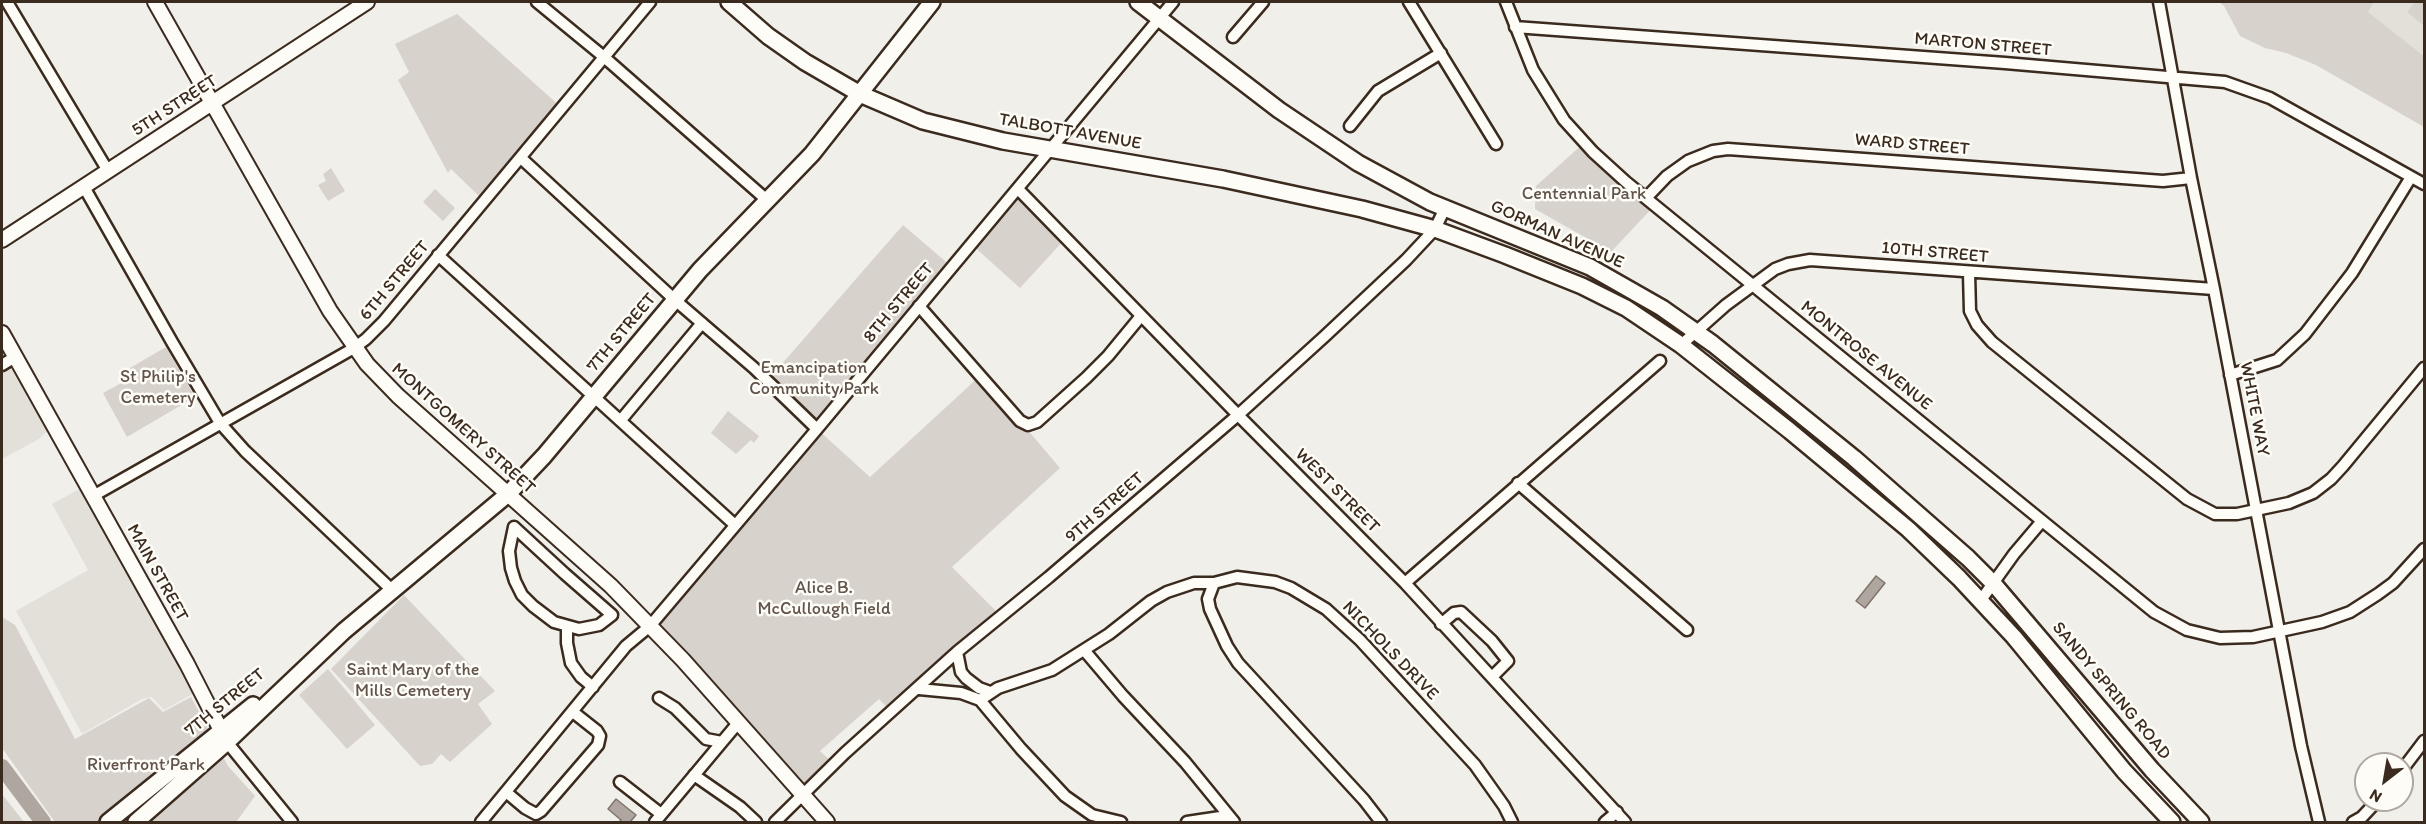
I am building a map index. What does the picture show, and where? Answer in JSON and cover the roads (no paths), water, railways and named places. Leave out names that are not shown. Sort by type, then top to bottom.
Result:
[{"type":"main road","name":"TALBOTT AVENUE","points":[[729,2],[784,48],[824,74],[860,94],[923,121],[994,140],[1158,167],[1294,194],[1435,230]]},
{"type":"main road","name":"GORMAN AVENUE","points":[[1138,2],[1334,149],[1406,190],[1445,208],[1590,267],[1662,308],[1696,331],[1909,505],[1993,583]]},
{"type":"main road","name":"7TH STREET","points":[[136,822],[270,691],[312,660],[508,494],[729,238],[812,154],[860,94],[924,4]]},
{"type":"main road","name":"GORMAN AVENUE","points":[[1435,230],[1582,286],[1626,308],[1681,345],[1790,431],[1908,529],[1981,600]]},
{"type":"main road","name":"SANDY SPRING ROAD","points":[[1993,583],[2152,770],[2201,822]]},
{"type":"main road","points":[[1981,600],[2042,670],[2124,771],[2172,822]]},
{"type":"main road","name":"7TH STREET","points":[[111,820],[225,737]]},
{"type":"street","points":[[7,2],[108,171]]},
{"type":"street","name":"MONTGOMERY STREET","points":[[155,2],[337,324],[354,348],[398,396],[611,586],[827,822]]},
{"type":"street","points":[[537,2],[604,57],[768,201]]},
{"type":"street","name":"6TH STREET","points":[[93,496],[354,348],[384,321],[650,2]]},
{"type":"street","name":"8TH STREET","points":[[481,822],[626,646],[650,626],[817,429],[1173,2]]},
{"type":"street","points":[[1233,37],[1263,2]]},
{"type":"street","points":[[1409,2],[1496,144]]},
{"type":"street","name":"MONTROSE AVENUE","points":[[1506,2],[1533,70],[1564,120],[1593,152],[1646,198],[2142,604],[2171,622],[2204,635],[2220,638],[2253,637],[2322,622],[2350,612],[2393,583],[2424,549]]},
{"type":"street","name":"WHITE WAY","points":[[2159,2],[2309,785],[2319,822]]},
{"type":"street","name":"5TH STREET","points":[[2,240],[214,104],[359,4]]},
{"type":"street","name":"MARTON STREET","points":[[1515,27],[2225,82],[2261,94],[2424,184]]},
{"type":"street","points":[[1350,126],[1378,91],[1442,53]]},
{"type":"street","name":"WARD STREET","points":[[1646,198],[1667,176],[1688,161],[1713,151],[1728,149],[2092,177],[2163,181],[2191,178]]},
{"type":"street","points":[[521,158],[675,300],[754,368],[817,429]]},
{"type":"street","points":[[2230,375],[2277,360],[2301,339],[2352,273],[2411,177]]},
{"type":"street","points":[[84,187],[220,423],[245,451],[393,591]]},
{"type":"street","name":"WEST STREET","points":[[1018,189],[1405,583],[1625,822]]},
{"type":"street","name":"9TH STREET","points":[[775,822],[845,753],[919,689],[957,652],[1034,591],[1238,415],[1394,272],[1435,230],[1445,208]]},
{"type":"street","points":[[438,255],[735,525]]},
{"type":"street","name":"10TH STREET","points":[[1681,345],[1752,285],[1782,266],[1810,260],[2214,289]]},
{"type":"street","points":[[1969,273],[1970,311],[1977,325],[1992,342],[2200,508],[2215,514],[2224,515],[2257,510],[2303,499],[2321,488],[2343,466],[2424,368]]},
{"type":"street","points":[[919,306],[1020,421],[1029,425],[1037,422],[1091,373],[1141,316]]},
{"type":"street","points":[[621,420],[702,322]]},
{"type":"street","name":"MAIN STREET","points":[[2,333],[225,737],[292,822]]},
{"type":"street","points":[[2,365],[15,357]]},
{"type":"street","points":[[1405,583],[1660,362]]},
{"type":"street","points":[[1518,483],[1687,630]]},
{"type":"street","points":[[1981,600],[2042,521]]},
{"type":"street","points":[[514,527],[612,615],[606,621],[591,628],[567,626],[554,622],[522,595],[515,581],[509,551],[514,527]]},
{"type":"street","name":"NICHOLS DRIVE","points":[[980,700],[990,692],[1046,673],[1109,634],[1151,601],[1167,592],[1194,583],[1214,583],[1237,577],[1275,582],[1300,592],[1326,609],[1360,640],[1475,765],[1504,806],[1512,822]]},
{"type":"street","points":[[1214,583],[1208,599],[1210,609],[1227,646],[1238,663],[1364,800],[1381,822]]},
{"type":"street","points":[[1441,624],[1454,613],[1461,612],[1492,641],[1508,661],[1492,677]]},
{"type":"street","points":[[567,626],[567,643],[571,663],[581,677],[593,687]]},
{"type":"street","points":[[1084,650],[1207,786],[1231,819]]},
{"type":"street","points":[[957,652],[961,672],[979,688],[990,692]]},
{"type":"street","points":[[919,689],[960,693],[980,700],[1065,796],[1092,815],[1121,822]]},
{"type":"street","points":[[659,698],[675,708],[706,739],[722,742]]},
{"type":"street","points":[[507,792],[536,814],[598,745],[600,736],[597,730],[573,712]]},
{"type":"street","points":[[620,782],[658,818],[738,723]]},
{"type":"street","points":[[2414,754],[2424,741]]},
{"type":"street","points":[[694,774],[740,807],[756,822]]},
{"type":"street","points":[[2353,822],[2367,812]]},
{"type":"street","points":[[1605,822],[1617,813]]},
{"type":"street","points":[[1187,822],[1231,819]]},
{"type":"waterway","points":[[2,767],[43,822]]},
{"type":"park label","name":"Centennial Park","points":[[1584,194]]},
{"type":"park label","name":"Emancipation Community Park","points":[[814,378]]},
{"type":"park label","name":"St Philip's Cemetery","points":[[158,388]]},
{"type":"park label","name":"Alice B. McCullough Field","points":[[824,598]]},
{"type":"park label","name":"Saint Mary of the Mills Cemetery","points":[[413,680]]},
{"type":"park label","name":"Riverfront Park","points":[[146,765]]}]
